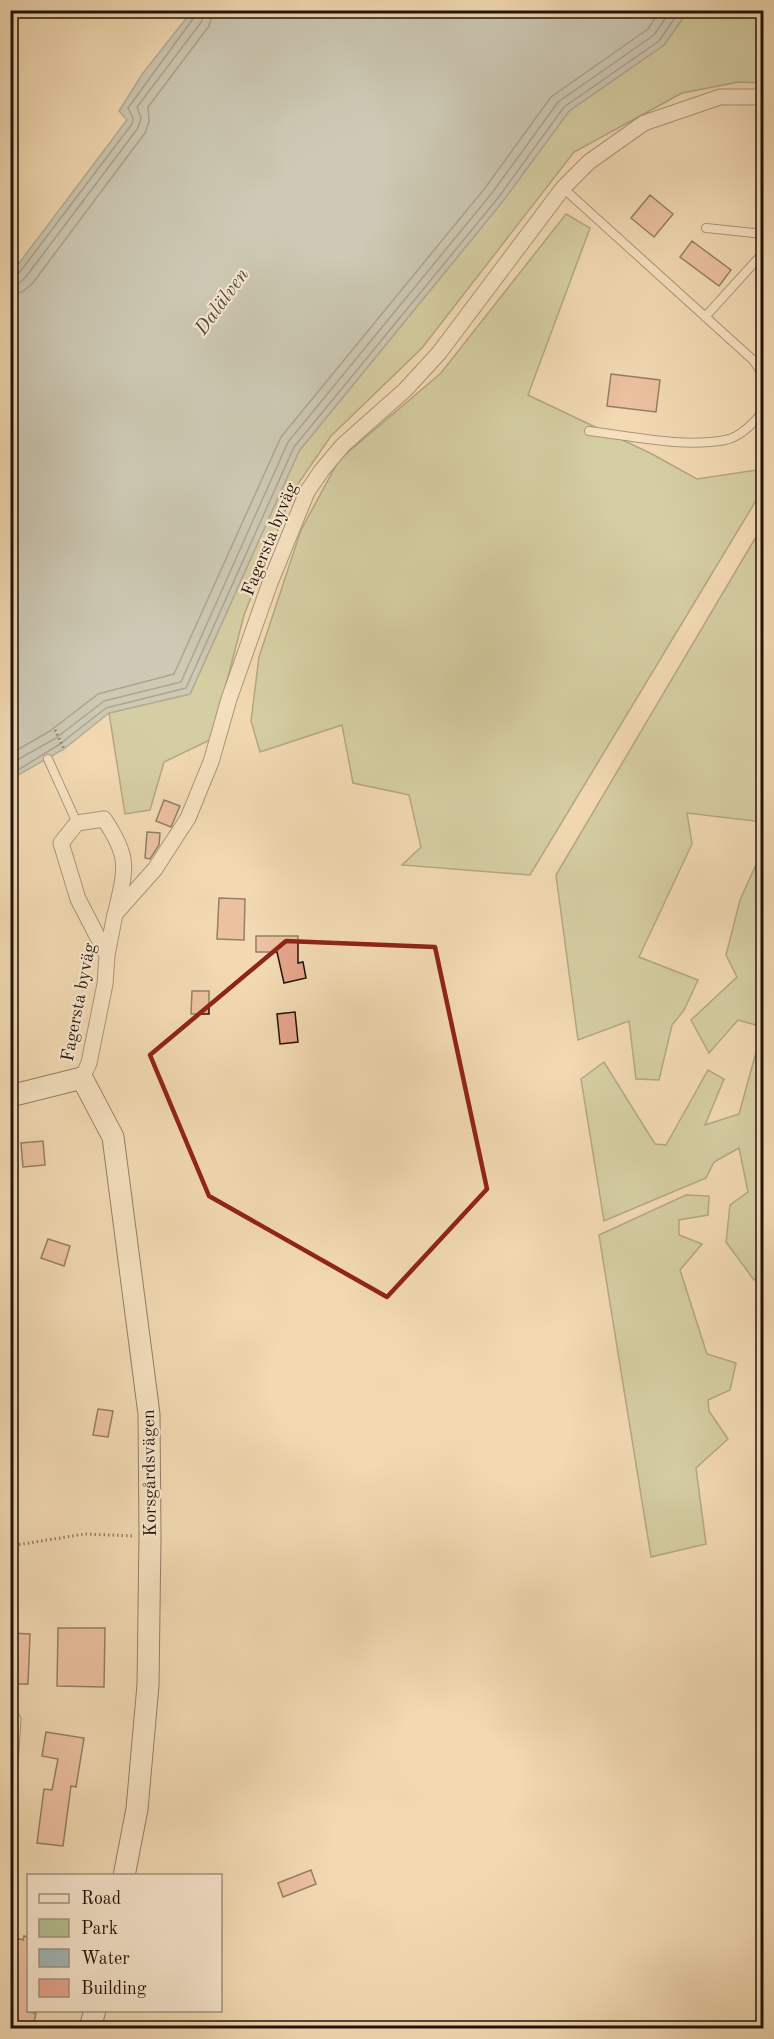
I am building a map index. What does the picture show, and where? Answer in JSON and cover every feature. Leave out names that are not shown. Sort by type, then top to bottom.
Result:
[{"type":"street","name":"Fagersta byväg","points":[[82,1078],[89,1063],[105,984],[107,955],[115,914],[155,869],[188,818],[211,762],[270,583],[307,492],[343,446],[405,390],[439,353],[564,188],[589,162],[644,123],[720,97],[764,97]]},
{"type":"street","points":[[107,955],[78,899],[62,843],[77,823],[104,819],[119,841],[126,870],[115,914]]},
{"type":"street","points":[[10,1096],[82,1078]]},
{"type":"street","name":"Korsgårdsvägen","points":[[82,1078],[113,1137],[149,1414],[148,1685],[137,1809],[124,1874]]},
{"type":"street","points":[[10,1719],[13,1720],[10,1764]]},
{"type":"street","points":[[90,2028],[94,2012]]},
{"type":"lane","points":[[564,188],[753,360],[764,376]]},
{"type":"lane","points":[[706,228],[764,234]]},
{"type":"lane","points":[[705,317],[764,252]]},
{"type":"lane","points":[[589,431],[685,442],[727,440],[757,420],[764,409]]},
{"type":"lane","points":[[48,759],[77,823]]},
{"type":"path","points":[[54,730],[64,749]]},
{"type":"path","points":[[10,1546],[85,1534],[150,1536]]},
{"type":"highlighted area","points":[[286,941],[435,947],[487,1189],[387,1297],[209,1196],[150,1055]]},
{"type":"green space","points":[[688,11],[763,11],[763,83],[739,82],[682,93],[574,152],[422,348],[331,436],[293,491],[244,615],[212,739],[164,762],[150,810],[125,814],[109,713],[190,694],[299,451],[503,201],[569,111],[664,45]]},
{"type":"green space","points":[[566,214],[590,228],[528,395],[652,454],[697,479],[763,469],[763,489],[530,875],[402,865],[421,847],[409,795],[353,783],[342,725],[260,752],[251,721],[259,657],[301,530],[339,460],[441,373]]},
{"type":"green space","points":[[763,525],[763,822],[687,813],[692,844],[639,957],[698,980],[684,1010],[672,1025],[659,1080],[636,1079],[629,1021],[578,1040],[556,875]]},
{"type":"green space","points":[[763,849],[764,1278],[754,1280],[726,1242],[730,1205],[748,1192],[739,1148],[714,1162],[706,1178],[604,1221],[581,1079],[604,1062],[655,1144],[666,1145],[708,1070],[724,1079],[705,1125],[739,1114],[763,1027],[738,1020],[709,1053],[691,1020],[737,977],[726,955],[740,900]]},
{"type":"green space","points":[[686,1195],[709,1196],[708,1215],[679,1220],[679,1235],[702,1244],[680,1270],[707,1354],[736,1363],[730,1390],[708,1400],[709,1411],[728,1439],[696,1468],[706,1544],[651,1557],[599,1235]]},
{"type":"water","name":"Dalälven","points":[[192,11],[688,11],[664,45],[569,111],[503,201],[299,451],[190,694],[109,713],[64,749],[18,775],[11,784],[11,274],[127,120],[119,111],[143,73]]},
{"type":"building","points":[[650,195],[673,214],[654,237],[631,218]]},
{"type":"building","points":[[692,241],[731,270],[719,286],[680,257]]},
{"type":"building","points":[[611,374],[660,380],[656,412],[607,406]]},
{"type":"building","points":[[164,800],[180,806],[171,827],[156,821]]},
{"type":"building","points":[[147,832],[160,833],[159,845],[150,859],[145,858]]},
{"type":"building","points":[[219,898],[245,899],[244,940],[217,939]]},
{"type":"building","points":[[256,936],[298,936],[298,963],[303,962],[306,978],[284,983],[277,952],[256,952]]},
{"type":"building","points":[[192,991],[209,991],[209,1014],[191,1014]]},
{"type":"building","points":[[295,1012],[298,1042],[280,1044],[277,1014]]},
{"type":"building","points":[[43,1141],[45,1165],[23,1167],[21,1143]]},
{"type":"building","points":[[48,1239],[70,1246],[64,1266],[41,1258]]},
{"type":"building","points":[[98,1409],[113,1411],[108,1437],[93,1435]]},
{"type":"building","points":[[58,1628],[105,1628],[104,1687],[57,1686]]},
{"type":"building","points":[[10,1633],[30,1634],[28,1684],[10,1684]]},
{"type":"building","points":[[46,1732],[84,1738],[76,1787],[71,1786],[63,1846],[37,1843],[44,1789],[52,1790],[58,1759],[42,1756]]},
{"type":"building","points":[[311,1870],[316,1884],[283,1897],[278,1883]]},
{"type":"building","points":[[10,1936],[23,1940],[24,1936],[27,1937],[27,2012],[36,2013],[33,2028],[10,2028],[14,1991],[10,1987],[16,1966],[10,1965]]}]
